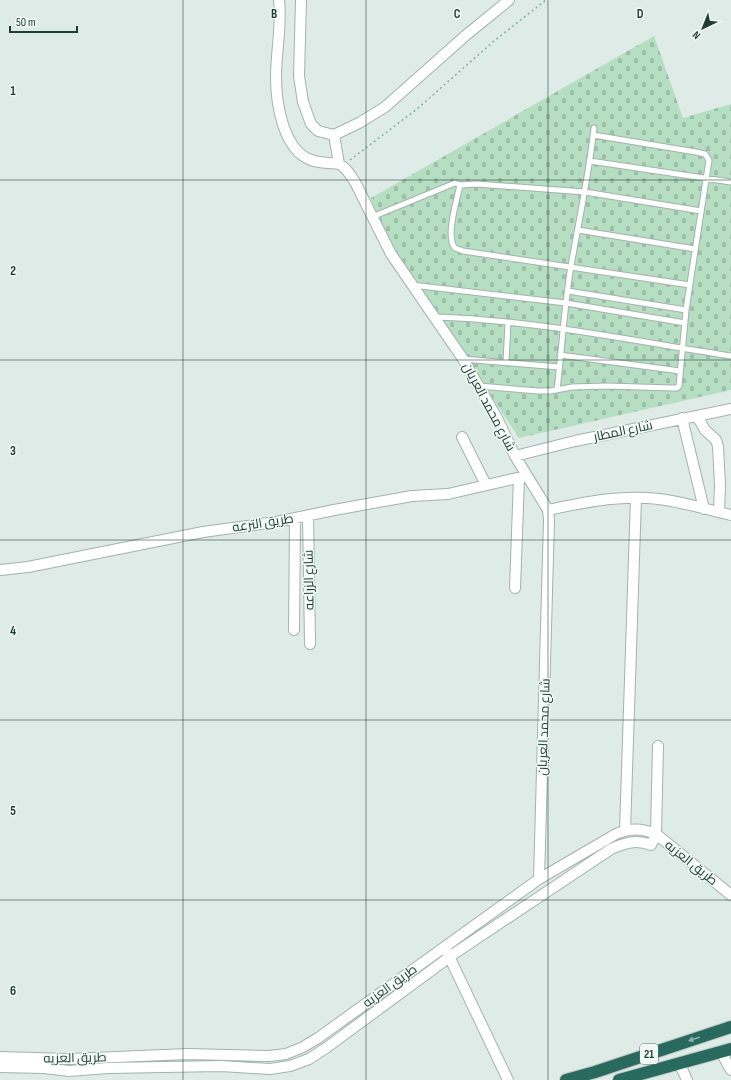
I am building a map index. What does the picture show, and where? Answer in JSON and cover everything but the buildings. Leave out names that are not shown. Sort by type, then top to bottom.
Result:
[{"type":"highway","name":"21","points":[[566,1080],[595,1072],[731,1027]]},
{"type":"highway","name":"21","points":[[619,1080],[638,1078],[726,1050]]},
{"type":"street","points":[[279,0],[276,78],[279,109],[284,128],[290,141],[304,156],[319,162],[340,163],[334,138]]},
{"type":"street","points":[[301,0],[299,76],[303,102],[311,124],[318,131],[334,138]]},
{"type":"street","points":[[334,138],[385,107],[481,22],[509,0]]},
{"type":"street","name":"شارع محمد العريان","points":[[340,163],[355,182],[391,254],[462,358],[497,418],[523,477],[548,510],[549,520],[540,879]]},
{"type":"street","name":"شارع المطار","points":[[515,456],[682,418],[731,409]]},
{"type":"street","points":[[696,416],[705,430],[716,440],[718,446],[720,486],[719,512]]},
{"type":"street","points":[[682,418],[704,509]]},
{"type":"street","points":[[462,437],[486,485]]},
{"type":"street","points":[[515,588],[523,477]]},
{"type":"street","name":"طريق الترعه","points":[[0,570],[28,566],[203,532],[295,518],[412,496],[448,494],[523,477]]},
{"type":"street","points":[[548,510],[605,499],[636,498],[663,500],[731,515]]},
{"type":"street","points":[[625,831],[636,498]]},
{"type":"street","name":"شارع الزراعه","points":[[308,515],[310,644]]},
{"type":"street","points":[[294,630],[295,518]]},
{"type":"street","points":[[656,834],[658,746]]},
{"type":"street","name":"طريق العزيه","points":[[0,1057],[68,1059],[188,1054],[269,1056],[286,1054],[303,1047],[318,1038],[540,879],[616,834],[625,831],[636,829],[656,834],[731,896]]},
{"type":"street","name":"طريق العزيه","points":[[0,1067],[44,1068],[73,1074],[108,1068],[221,1066],[270,1068],[290,1066],[309,1060],[449,957],[611,849],[634,841],[651,845],[656,834]]},
{"type":"street","points":[[444,947],[508,1080]]},
{"type":"street","points":[[726,1050],[731,1070]]},
{"type":"street","points":[[68,1059],[73,1074]]},
{"type":"street","points":[[682,1069],[687,1080]]},
{"type":"lane","points":[[556,390],[562,329],[571,267],[594,136],[594,128]]},
{"type":"lane","points":[[478,386],[538,391],[572,387],[607,386],[677,388],[679,383],[686,310],[709,160],[705,154],[594,136]]},
{"type":"lane","points":[[590,161],[706,177],[731,182]]},
{"type":"lane","points":[[372,217],[452,183],[460,186],[476,184],[585,192],[701,211]]},
{"type":"lane","points":[[460,186],[451,234],[451,241],[455,248],[690,285]]},
{"type":"lane","points":[[578,230],[695,249]]},
{"type":"lane","points":[[411,285],[566,303],[685,323]]},
{"type":"lane","points":[[568,291],[686,310]]},
{"type":"lane","points":[[435,317],[562,329],[731,356]]},
{"type":"lane","points":[[506,362],[508,323]]},
{"type":"lane","points":[[560,355],[680,371]]},
{"type":"lane","points":[[462,358],[559,367]]},
{"type":"path","points":[[340,163],[407,117],[494,41],[546,0]]},
{"type":"green space","points":[[654,36],[683,118],[731,104],[731,390],[519,438],[402,261],[377,217],[371,198]]}]
